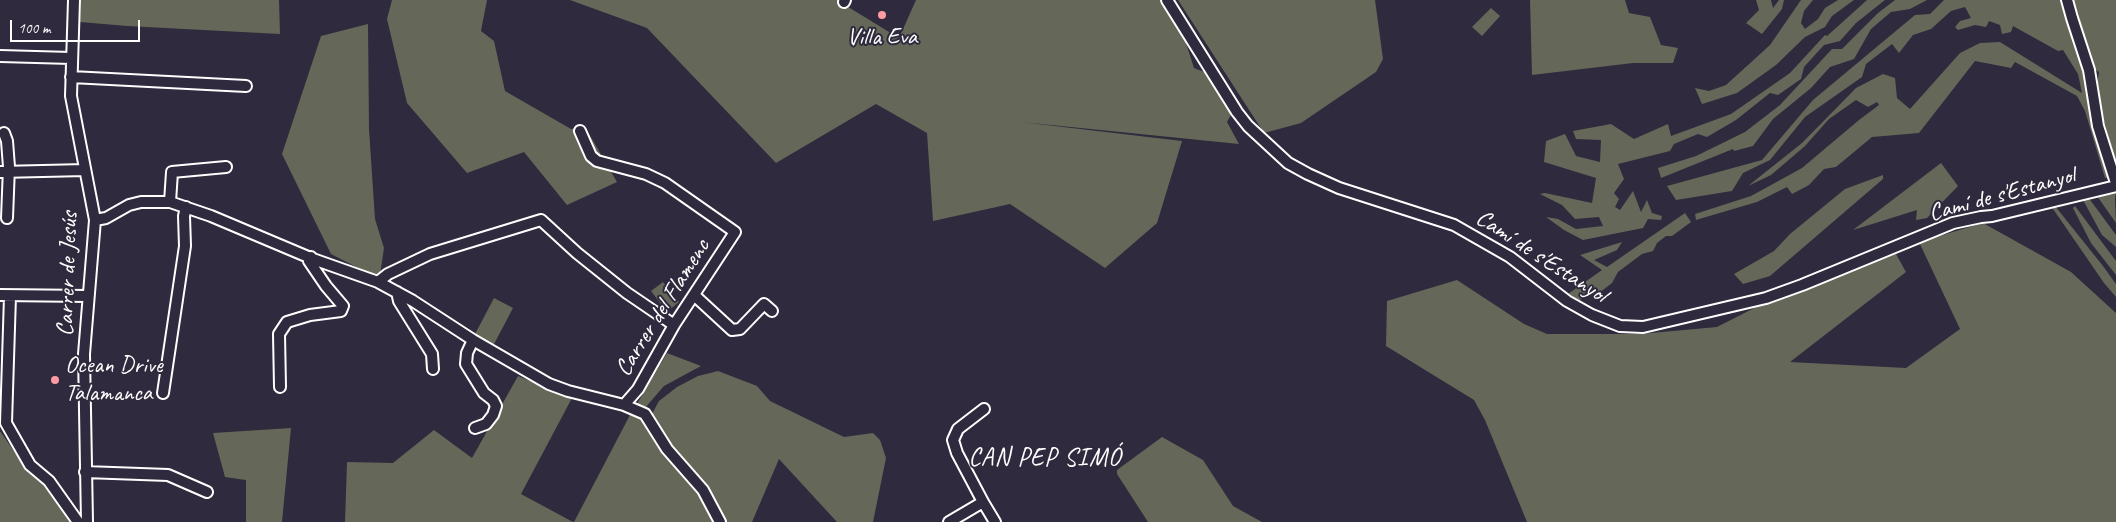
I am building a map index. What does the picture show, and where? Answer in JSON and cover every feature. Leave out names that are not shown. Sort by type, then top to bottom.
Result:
[{"type":"street","name":"Carrer de Jesús","points":[[74,0],[71,96],[95,220],[84,354],[87,522]]},
{"type":"street","name":"Camí de s'Estanyol","points":[[1168,0],[1237,112],[1248,126],[1288,163],[1339,188],[1454,225],[1510,257],[1567,301],[1592,315],[1620,326],[1643,327],[1766,298],[1953,223],[1992,216],[2116,184]]},
{"type":"street","points":[[2068,0],[2089,70],[2098,126],[2116,184]]},
{"type":"street","points":[[0,56],[71,58]]},
{"type":"street","points":[[71,77],[246,86]]},
{"type":"street","name":"Carrer del Flamenc","points":[[580,131],[591,156],[597,160],[646,174],[665,183],[735,232],[674,325],[638,389],[624,405]]},
{"type":"street","points":[[4,133],[7,140],[4,172],[7,218]]},
{"type":"street","points":[[170,202],[172,172],[226,167]]},
{"type":"street","points":[[4,172],[85,170]]},
{"type":"street","points":[[95,220],[106,218],[129,205],[141,202],[170,202],[378,282],[414,301],[473,340],[549,384],[568,391],[624,405],[645,414],[666,449],[703,490],[720,522]]},
{"type":"street","points":[[163,393],[185,246],[184,216],[186,207]]},
{"type":"street","points":[[378,282],[388,274],[430,254],[541,220],[578,254],[627,293],[674,325]]},
{"type":"street","points":[[280,386],[279,334],[287,322],[310,315],[341,311],[343,306],[309,261],[311,257]]},
{"type":"street","points":[[397,292],[398,301],[432,354],[433,369]]},
{"type":"street","points":[[694,294],[732,330],[740,329],[764,304],[772,311]]},
{"type":"street","points":[[78,522],[49,480],[30,465],[6,423],[5,296],[88,296]]},
{"type":"street","points":[[473,340],[467,353],[466,364],[484,393],[493,400],[496,406],[493,415],[486,424],[475,428]]},
{"type":"street","points":[[984,409],[958,430],[953,440],[957,453],[995,522]]},
{"type":"street","points":[[86,472],[168,475],[207,492]]},
{"type":"street","points":[[949,522],[984,502]]},
{"type":"green space","points":[[81,0],[279,0],[280,34],[80,22]]},
{"type":"green space","points":[[392,0],[487,0],[481,31],[494,41],[505,91],[571,129],[585,127],[617,182],[567,205],[524,152],[467,173],[407,103],[387,19]]},
{"type":"green space","points":[[570,0],[841,0],[840,2],[899,38],[916,0],[1161,0],[1185,40],[1194,68],[1207,73],[1232,113],[1227,122],[1239,144],[1021,122],[1182,141],[1157,223],[1105,268],[1010,204],[933,221],[927,133],[876,104],[776,163],[647,28]]},
{"type":"green space","points":[[1178,0],[1375,0],[1383,59],[1376,72],[1301,123],[1264,133]]},
{"type":"green space","points":[[1530,0],[1625,0],[1629,13],[1650,17],[1661,45],[1678,48],[1673,63],[1633,63],[1532,75]]},
{"type":"green space","points":[[1756,0],[1771,0],[1773,8],[1779,0],[1784,0],[1782,9],[1762,34],[1746,23],[1759,10]]},
{"type":"green space","points":[[1801,0],[1813,0],[1804,11],[1801,23],[1805,29],[1818,19],[1825,8],[1838,0],[1854,0],[1832,16],[1825,27],[1805,37],[1776,65],[1737,93],[1702,104],[1695,88],[1709,91],[1726,85],[1770,45]]},
{"type":"green space","points":[[1867,0],[1885,0],[1856,23],[1840,41],[1824,45],[1804,67],[1801,79],[1778,95],[1770,93],[1736,120],[1707,137],[1698,134],[1674,144],[1670,151],[1618,164],[1624,179],[1614,193],[1619,199],[1615,207],[1620,210],[1633,191],[1641,212],[1647,200],[1652,213],[1662,216],[1661,220],[1648,219],[1643,228],[1583,240],[1564,230],[1546,217],[1558,219],[1576,229],[1603,226],[1599,217],[1575,219],[1562,205],[1540,194],[1545,193],[1592,203],[1596,178],[1544,162],[1546,141],[1565,134],[1576,156],[1600,162],[1601,140],[1576,139],[1573,131],[1611,124],[1634,139],[1668,124],[1671,136],[1731,114],[1790,73],[1825,35],[1827,36]]},
{"type":"green space","points":[[1895,0],[1927,0],[1910,9],[1891,12],[1871,29],[1854,59],[1830,67],[1811,88],[1773,119],[1753,146],[1734,151],[1733,149],[1661,178],[1658,168],[1696,156],[1745,132],[1780,105],[1832,49],[1842,49],[1878,13]]},
{"type":"green space","points":[[1944,0],[2116,0],[2116,165],[2096,91],[2099,72],[2085,63],[2112,178],[2105,178],[2085,111],[2077,96],[2015,62],[2011,68],[1975,61],[1919,133],[1872,137],[1836,167],[1824,169],[1809,185],[1792,194],[1787,187],[1757,202],[1696,220],[1695,214],[1751,196],[1802,168],[1879,105],[1877,102],[1868,107],[1856,100],[1829,119],[1805,146],[1771,175],[1748,186],[1802,143],[1856,88],[1883,74],[1895,78],[1897,98],[1910,109],[1960,53],[1980,43],[2000,42],[2082,93],[2078,74],[2063,50],[2058,51],[2013,26],[2011,32],[2002,34],[2000,25],[1989,21],[1986,27],[1975,25],[1958,30],[1955,27],[1960,21],[1971,18],[1965,7],[1951,11],[1931,29],[1913,35],[1899,53],[1892,44],[1866,64],[1862,77],[1805,117],[1770,160],[1743,173],[1732,191],[1676,200],[1667,186],[1762,160],[1813,100],[1915,15],[1930,14]]},
{"type":"green space","points":[[1491,8],[1500,16],[1482,36],[1472,27]]},
{"type":"green space","points":[[368,24],[369,129],[375,219],[384,248],[380,275],[366,272],[331,254],[282,154],[321,36]]},
{"type":"green space","points":[[1941,163],[1958,186],[1927,218],[1916,220],[1917,210],[1853,230]]},
{"type":"green space","points":[[1883,175],[1883,179],[1770,276],[1743,284],[1734,274],[1774,251],[1790,234],[1845,189]]},
{"type":"green space","points":[[2116,190],[2115,199],[2116,223],[2097,196]]},
{"type":"green space","points":[[2088,197],[2116,235],[2116,247],[2102,235],[2082,198]]},
{"type":"green space","points":[[2051,206],[2055,206],[2116,284],[2116,297],[2104,283]]},
{"type":"green space","points":[[2075,206],[2116,261],[2116,275],[2091,243],[2073,208]]},
{"type":"green space","points":[[1685,213],[1691,222],[1672,236],[1666,236],[1657,243],[1653,251],[1642,254],[1618,272],[1612,283],[1599,293],[1579,300],[1568,294],[1602,270],[1580,255],[1622,242],[1617,250],[1594,260],[1607,267]]},
{"type":"green space","points":[[1983,223],[2071,272],[2116,313],[2116,522],[1527,522],[1485,420],[1474,400],[1386,346],[1387,301],[1457,280],[1524,324],[1547,334],[1640,334],[1717,327],[1766,302],[1896,254],[1906,272],[1790,362],[1906,368],[1960,329],[1919,242]]},
{"type":"green space","points":[[663,282],[679,302],[667,312],[651,291]]},
{"type":"green space","points":[[494,298],[513,308],[493,346],[474,336]]},
{"type":"green space","points":[[667,353],[701,366],[664,386],[645,408],[637,404]]},
{"type":"green space","points":[[718,371],[757,386],[770,401],[844,437],[873,433],[880,440],[886,458],[873,522],[837,522],[779,459],[752,522],[726,522],[706,484],[673,451],[652,414],[659,401],[677,387],[698,376]]},
{"type":"green space","points":[[518,376],[572,398],[521,494],[573,522],[345,522],[347,462],[393,463],[434,430],[472,458]]},
{"type":"green space","points":[[631,413],[644,420],[660,448],[690,481],[706,503],[715,522],[574,522]]},
{"type":"green space","points":[[291,428],[282,522],[246,522],[246,480],[225,477],[213,433]]},
{"type":"green space","points":[[0,431],[28,471],[45,484],[69,522],[0,522]]},
{"type":"green space","points":[[1162,437],[1203,460],[1233,506],[1262,522],[1148,522],[1117,474],[1117,470]]},
{"type":"place","name":"Villa Eva","points":[[882,15]]},
{"type":"place","name":"Ocean Drive Talamanca","points":[[55,380]]},
{"type":"district","name":"CAN PEP SIMÓ","points":[[1045,458]]}]
